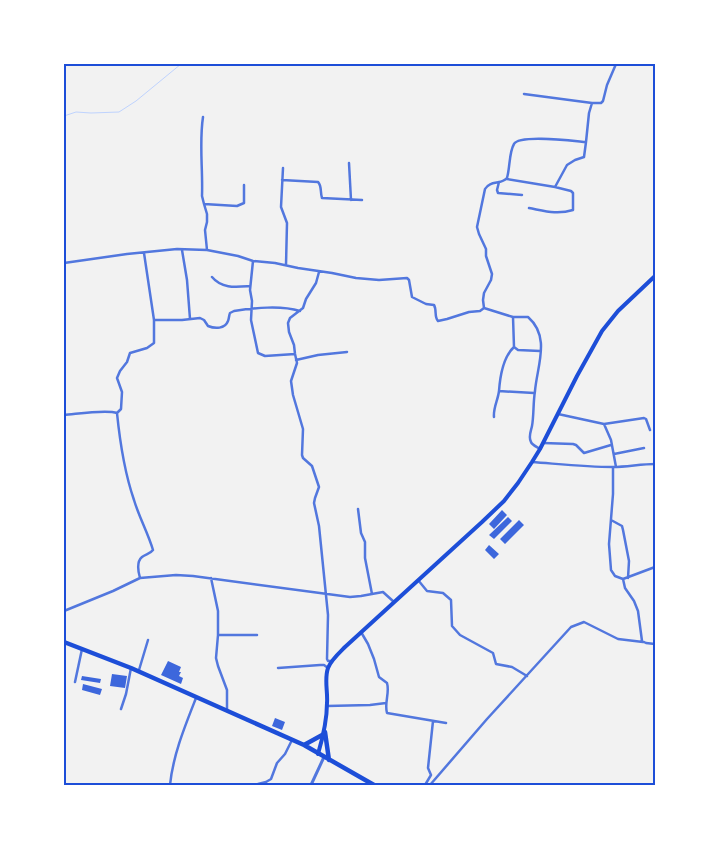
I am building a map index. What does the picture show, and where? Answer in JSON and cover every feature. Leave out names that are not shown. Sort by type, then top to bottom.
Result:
[{"type":"highway","points":[[64,642],[131,668],[292,740],[374,785]]},
{"type":"highway","points":[[304,746],[324,733],[330,760]]},
{"type":"main road","points":[[318,754],[324,733],[328,668],[332,661],[504,501],[540,449],[602,331],[618,311],[655,276]]},
{"type":"street","points":[[524,94],[601,103],[616,64]]},
{"type":"street","points":[[555,187],[567,165],[584,157],[589,113],[592,103]]},
{"type":"street","points":[[203,116],[201,143],[202,196],[207,214],[205,230],[207,250]]},
{"type":"street","points":[[507,179],[512,149],[514,143],[518,140],[539,138],[586,142]]},
{"type":"street","points":[[349,163],[351,200]]},
{"type":"street","points":[[283,168],[281,208],[287,223],[286,265]]},
{"type":"street","points":[[484,308],[482,300],[492,274],[486,256],[486,249],[477,230],[477,221],[485,189],[489,184],[507,179],[555,187],[572,191],[573,193],[573,210],[562,213],[529,208]]},
{"type":"street","points":[[282,180],[318,182],[322,198],[362,200]]},
{"type":"street","points":[[498,182],[498,193],[522,196]]},
{"type":"street","points":[[204,204],[237,206],[242,204],[244,203],[244,185]]},
{"type":"street","points":[[182,250],[188,280],[190,319]]},
{"type":"street","points":[[64,263],[99,257],[182,250],[207,250],[253,261],[356,278],[379,280],[407,278],[412,297],[426,304],[434,305],[438,321],[469,312],[480,311],[484,308],[513,316],[528,317],[535,324],[540,336],[541,360],[534,393],[530,440],[540,449]]},
{"type":"street","points":[[140,578],[138,568],[140,558],[152,553],[154,550],[127,480],[120,448],[117,413],[122,405],[122,392],[118,374],[126,364],[130,353],[147,348],[154,343],[154,320],[144,253]]},
{"type":"street","points":[[253,261],[250,286],[252,327],[258,353],[265,356],[294,354]]},
{"type":"street","points":[[319,272],[316,283],[300,311],[290,318],[288,322],[297,363],[291,381],[293,395],[303,428],[302,456],[312,466],[319,486],[314,503],[319,526],[328,615],[327,660],[332,661]]},
{"type":"street","points":[[212,276],[219,284],[233,287],[250,286]]},
{"type":"street","points":[[154,320],[200,318],[208,326],[216,328],[227,324],[230,312],[234,311],[291,308],[300,311]]},
{"type":"street","points":[[513,316],[514,347]]},
{"type":"street","points":[[514,347],[518,350],[540,351]]},
{"type":"street","points":[[494,417],[503,367],[508,352],[514,347]]},
{"type":"street","points":[[296,360],[318,355],[348,352]]},
{"type":"street","points":[[500,391],[534,393]]},
{"type":"street","points":[[64,414],[114,411],[117,413]]},
{"type":"street","points":[[558,414],[604,424],[644,418],[650,430]]},
{"type":"street","points":[[604,424],[612,445],[615,467],[609,544],[611,570],[615,576],[623,579],[655,568]]},
{"type":"street","points":[[543,443],[573,444],[584,453],[612,445]]},
{"type":"street","points":[[614,454],[644,448]]},
{"type":"street","points":[[532,462],[615,467],[655,464]]},
{"type":"street","points":[[358,509],[360,527],[365,542],[365,558],[372,594]]},
{"type":"street","points":[[611,520],[622,526],[629,560],[628,578]]},
{"type":"street","points":[[64,611],[122,588],[140,578],[176,575],[350,597],[383,592],[394,602]]},
{"type":"street","points":[[211,578],[218,611],[216,658],[227,690],[227,711]]},
{"type":"street","points":[[623,579],[625,588],[638,611],[641,640],[643,642]]},
{"type":"street","points":[[418,580],[427,591],[444,593],[451,600],[452,626],[460,635],[493,653],[496,664],[512,667],[527,676]]},
{"type":"street","points":[[430,785],[487,719],[572,627],[584,622],[618,640],[655,644]]},
{"type":"street","points":[[361,632],[368,644],[380,677],[387,683],[386,711],[389,714],[446,723]]},
{"type":"street","points":[[218,635],[257,635]]},
{"type":"street","points":[[139,672],[148,640]]},
{"type":"street","points":[[75,682],[82,649]]},
{"type":"street","points":[[278,668],[324,665],[328,668]]},
{"type":"street","points":[[121,710],[131,668]]},
{"type":"street","points":[[170,785],[177,750],[196,698]]},
{"type":"street","points":[[327,706],[386,703]]},
{"type":"street","points":[[425,785],[431,775],[428,770],[433,721]]},
{"type":"street","points":[[258,784],[271,779],[277,763],[285,754],[292,740]]},
{"type":"street","points":[[311,785],[324,757]]},
{"type":"building","points":[[502,510],[507,515],[494,529],[489,524]]},
{"type":"building","points":[[508,517],[512,521],[494,539],[489,535]]},
{"type":"building","points":[[519,520],[524,525],[505,544],[500,539]]},
{"type":"building","points":[[489,545],[499,554],[494,559],[485,550]]},
{"type":"building","points":[[168,661],[181,667],[179,676],[183,678],[181,684],[161,675]]},
{"type":"building","points":[[112,674],[127,676],[125,688],[110,686]]},
{"type":"building","points":[[82,676],[101,679],[100,683],[81,680]]},
{"type":"building","points":[[83,684],[102,689],[100,695],[82,690]]},
{"type":"building","points":[[275,718],[285,722],[282,730],[272,726]]},
{"type":"waterway","points":[[64,116],[76,112],[119,112],[136,101],[181,64]]}]
